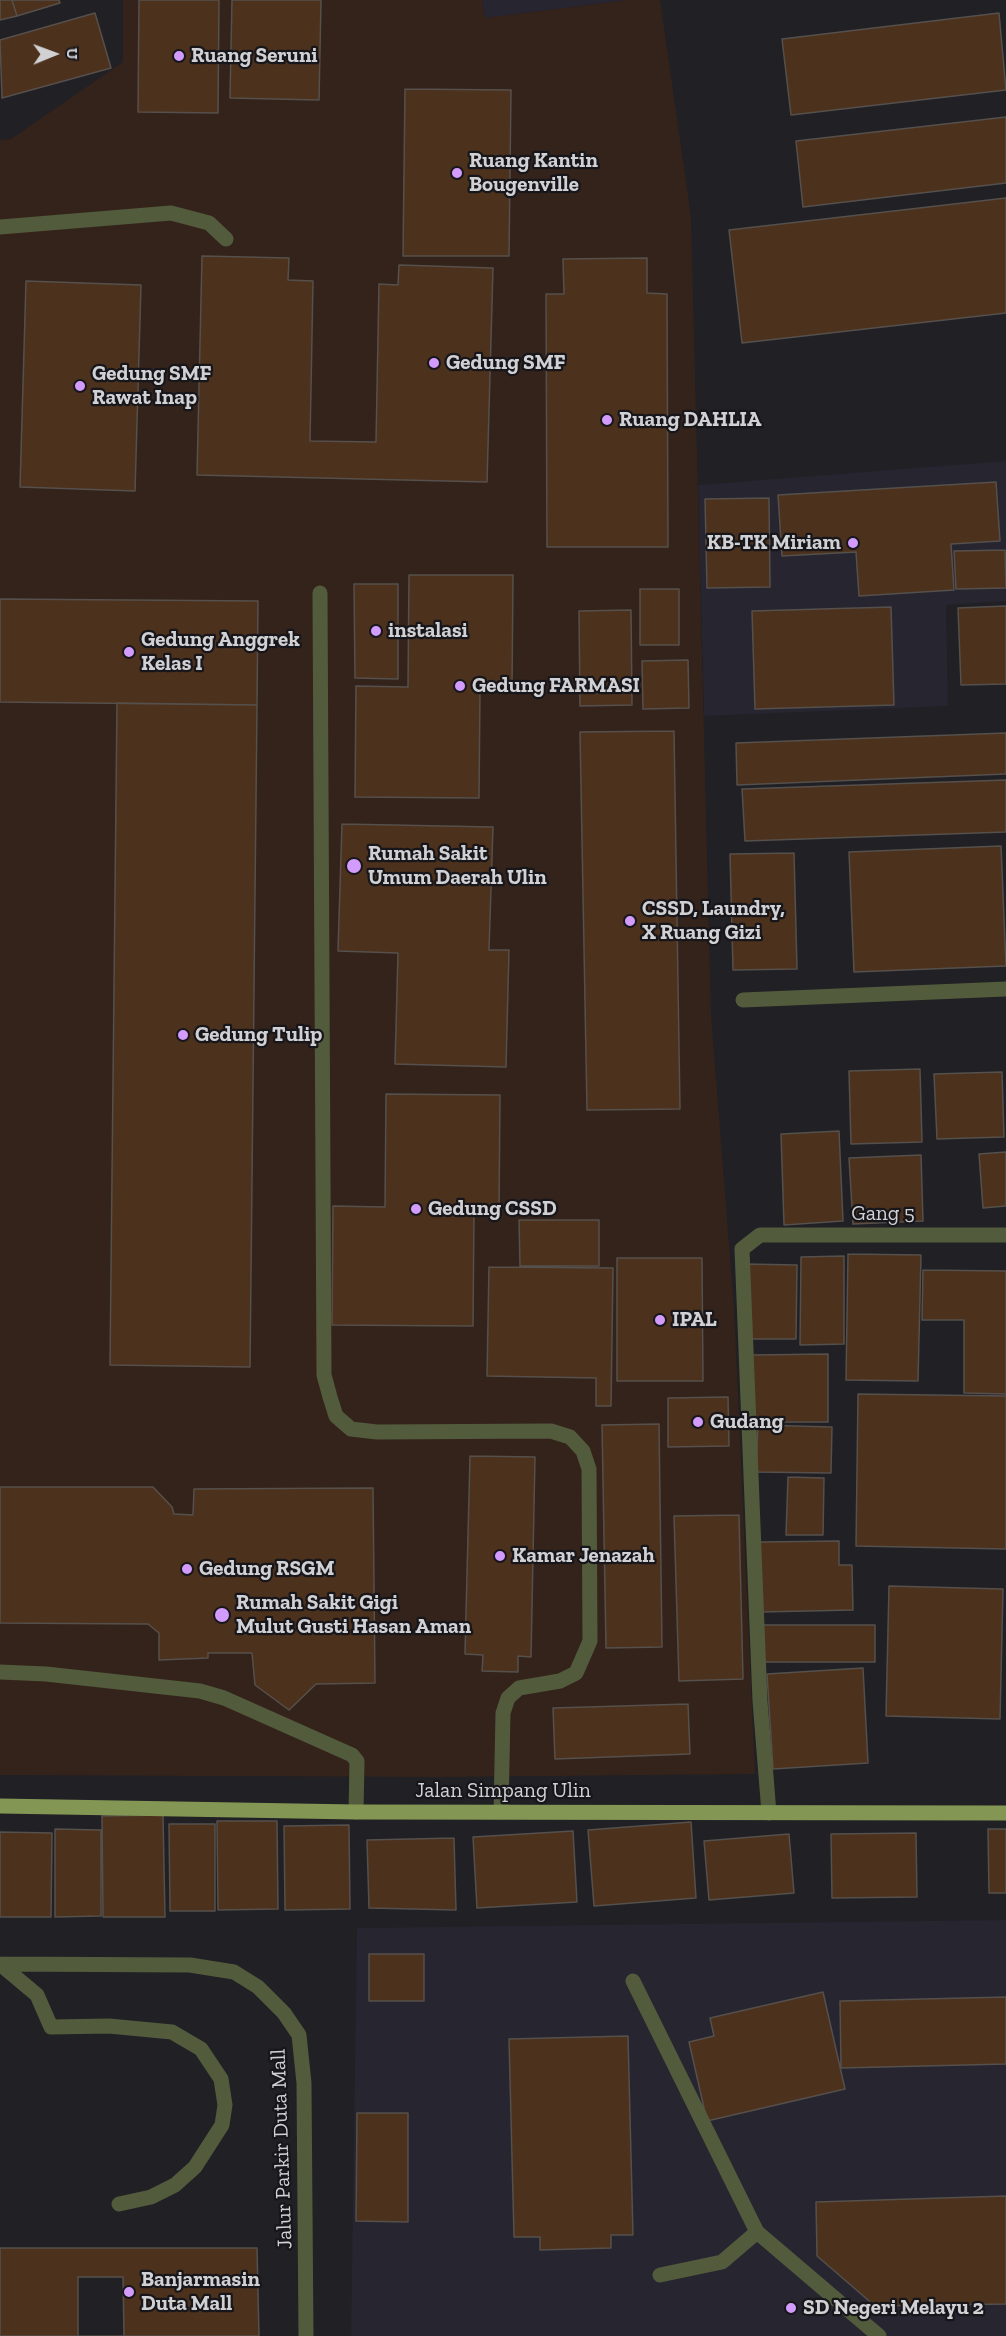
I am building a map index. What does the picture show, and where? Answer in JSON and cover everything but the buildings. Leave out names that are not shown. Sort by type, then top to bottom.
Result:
[{"type":"main road","name":"Jalan Simpang Ulin","points":[[0,1806],[356,1812],[1006,1813]]},
{"type":"street","points":[[0,227],[171,213],[209,223],[226,239]]},
{"type":"street","points":[[320,592],[324,1375],[330,1397],[336,1416],[351,1429],[377,1432],[550,1431],[570,1437],[583,1451],[590,1469],[590,1641],[576,1673],[560,1681],[519,1688],[508,1698],[503,1713],[501,1812]]},
{"type":"street","points":[[743,1000],[1006,989]]},
{"type":"street","name":"Gang 5","points":[[769,1813],[760,1689],[742,1249],[760,1234],[1006,1235]]},
{"type":"street","points":[[0,1672],[200,1691],[224,1698],[352,1755],[357,1761],[356,1812]]},
{"type":"street","points":[[0,1964],[37,1995],[51,2027],[109,2026],[172,2032],[201,2049],[221,2079],[225,2105],[222,2125],[195,2167],[175,2185],[151,2197],[119,2204]]},
{"type":"street","name":"Jalur Parkir Duta Mall","points":[[0,1964],[190,1965],[234,1972],[258,1987],[284,2013],[299,2035],[304,2083],[306,2336]]},
{"type":"street","points":[[633,1981],[757,2232],[879,2336]]},
{"type":"street","points":[[660,2275],[722,2262],[757,2232]]},
{"type":"shaded area","name":"Rumah Sakit Umum Daerah Ulin","points":[[123,0],[482,0],[485,18],[628,0],[660,0],[691,217],[711,1015],[734,1308],[755,1774],[443,1777],[0,1775],[0,140],[11,139],[123,62]]},
{"type":"shaded area","points":[[482,0],[628,0],[485,18]]},
{"type":"shaded area","name":"KB-TK Miriam","points":[[1006,461],[1006,601],[946,605],[948,706],[704,716],[698,485]]},
{"type":"shaded area","points":[[1006,1920],[1006,2336],[351,2336],[357,1928]]},
{"type":"place","name":"Ruang Seruni","points":[[179,56]]},
{"type":"place","name":"Ruang Kantin Bougenville","points":[[457,173]]},
{"type":"place","name":"Gedung SMF","points":[[434,363]]},
{"type":"place","name":"Gedung SMF Rawat Inap","points":[[80,386]]},
{"type":"place","name":"Ruang DAHLIA","points":[[607,420]]},
{"type":"place","name":"KB-TK Miriam","points":[[853,543]]},
{"type":"place","name":"instalasi","points":[[376,631]]},
{"type":"place","name":"Gedung Anggrek Kelas I","points":[[129,652]]},
{"type":"place","name":"Gedung FARMASI","points":[[460,686]]},
{"type":"place","name":"Rumah Sakit Umum Daerah Ulin","points":[[354,866]]},
{"type":"place","name":"CSSD, Laundry, X Ruang Gizi","points":[[630,921]]},
{"type":"place","name":"Gedung Tulip","points":[[183,1035]]},
{"type":"place","name":"Gedung CSSD","points":[[416,1209]]},
{"type":"place","name":"IPAL","points":[[660,1320]]},
{"type":"place","name":"Gudang","points":[[698,1422]]},
{"type":"place","name":"Kamar Jenazah","points":[[500,1556]]},
{"type":"place","name":"Gedung RSGM","points":[[187,1569]]},
{"type":"place","name":"Rumah Sakit Gigi Mulut Gusti Hasan Aman","points":[[222,1615]]},
{"type":"place","name":"Banjarmasin Duta Mall","points":[[129,2292]]},
{"type":"place","name":"SD Negeri Melayu 2","points":[[791,2308]]}]
